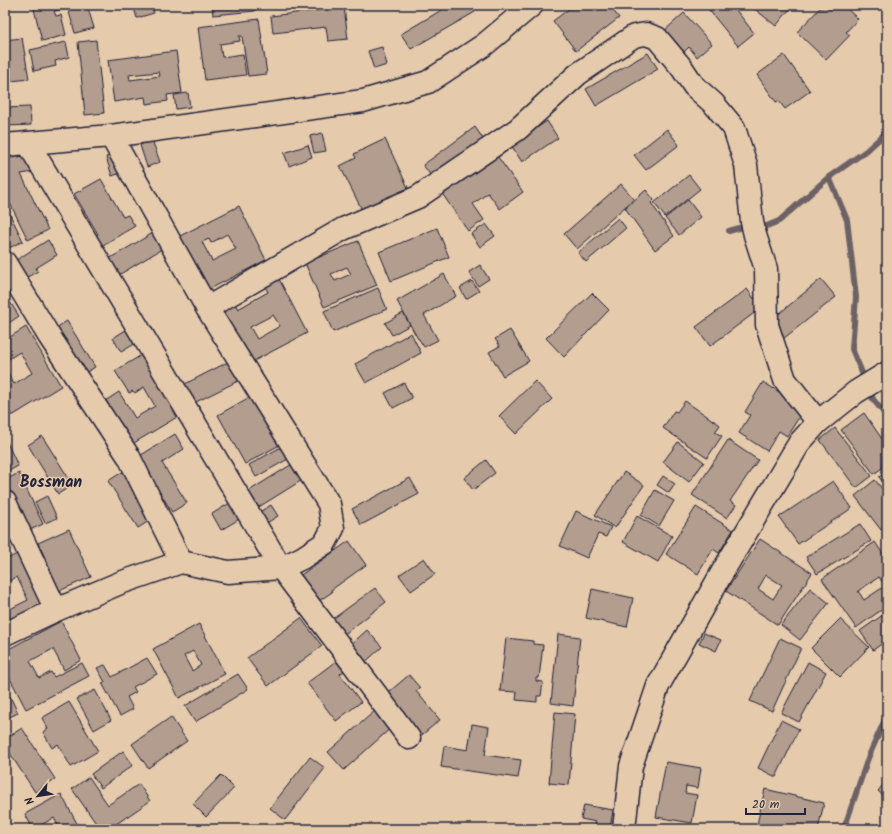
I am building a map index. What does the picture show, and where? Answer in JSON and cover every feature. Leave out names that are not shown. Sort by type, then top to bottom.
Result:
[{"type":"street","points":[[5,145],[111,136],[364,101],[428,82],[484,45],[532,5]]},
{"type":"street","points":[[207,308],[343,229],[418,197],[518,129],[578,74],[634,36],[646,34],[657,38],[682,68],[694,86],[714,104],[734,128],[746,165],[753,229],[766,268],[767,325],[785,380],[818,422]]},
{"type":"street","points":[[5,634],[56,610],[120,583],[181,562],[228,572],[281,568],[302,558],[325,543],[333,528],[329,504],[207,308],[111,136]]},
{"type":"street","points":[[28,143],[281,568],[409,738]]},
{"type":"street","points":[[5,263],[49,336],[129,457],[181,562]]},
{"type":"street","points":[[624,829],[631,766],[658,686],[800,442],[818,422],[874,381]]},
{"type":"street","points":[[5,502],[56,610]]},
{"type":"building","points":[[33,5],[59,5],[60,10],[54,11],[56,16],[61,15],[66,35],[42,41]]},
{"type":"building","points":[[67,5],[87,5],[94,28],[75,33]]},
{"type":"building","points":[[133,5],[151,5],[154,13],[137,18]]},
{"type":"building","points":[[212,5],[254,5],[255,11],[213,15]]},
{"type":"building","points":[[450,5],[471,5],[475,12],[411,49],[401,34]]},
{"type":"building","points":[[574,5],[609,5],[619,18],[576,51],[553,21]]},
{"type":"building","points":[[705,5],[732,5],[754,33],[738,46]]},
{"type":"building","points":[[793,5],[776,26],[751,6]]},
{"type":"building","points":[[823,5],[843,5],[858,19],[846,32],[850,35],[826,60],[797,32]]},
{"type":"building","points":[[344,7],[348,39],[328,41],[326,27],[273,33],[271,16]]},
{"type":"building","points":[[684,13],[712,44],[697,57],[689,47],[684,52],[673,39],[671,41],[663,32]]},
{"type":"building","points":[[259,19],[267,74],[248,76],[242,36],[239,36],[240,41],[220,44],[222,57],[243,54],[246,75],[205,80],[198,27]]},
{"type":"building","points":[[22,38],[29,79],[11,81],[8,57],[5,58],[5,40]]},
{"type":"building","points":[[96,40],[104,113],[85,115],[78,42]]},
{"type":"building","points":[[66,42],[69,57],[55,61],[56,66],[34,71],[30,50]]},
{"type":"building","points":[[382,47],[387,65],[374,69],[368,51]]},
{"type":"building","points":[[176,51],[182,93],[167,95],[168,101],[146,104],[145,97],[114,102],[108,60]],"holes":[[[159,72],[160,76],[130,80],[129,75]]]},
{"type":"building","points":[[648,53],[658,69],[596,106],[586,89]]},
{"type":"building","points":[[784,55],[810,91],[785,109],[779,101],[776,102],[757,75]]},
{"type":"building","points":[[188,93],[190,107],[176,109],[174,95]]},
{"type":"building","points":[[30,107],[31,125],[6,126],[5,130],[5,108]]},
{"type":"building","points":[[547,121],[558,138],[522,162],[511,145]]},
{"type":"building","points":[[475,127],[486,143],[434,180],[423,165]]},
{"type":"building","points":[[667,129],[679,145],[646,170],[634,155]]},
{"type":"building","points":[[322,133],[326,151],[314,153],[310,136]]},
{"type":"building","points":[[385,139],[410,192],[364,214],[340,166],[356,158],[354,154]]},
{"type":"building","points":[[152,140],[160,162],[147,167],[140,145]]},
{"type":"building","points":[[308,145],[312,157],[289,166],[284,153]]},
{"type":"building","points":[[118,153],[124,172],[112,176],[106,157]]},
{"type":"building","points":[[495,153],[523,192],[500,209],[488,193],[473,204],[484,220],[468,231],[441,192]]},
{"type":"building","points":[[30,155],[34,172],[21,174],[48,230],[28,240],[5,193],[5,159]]},
{"type":"building","points":[[689,175],[700,189],[665,217],[654,203]]},
{"type":"building","points":[[101,179],[123,217],[128,215],[135,226],[98,248],[92,238],[98,234],[74,194]]},
{"type":"building","points":[[621,184],[634,199],[577,249],[564,234]]},
{"type":"building","points":[[646,190],[654,200],[651,203],[674,236],[655,250],[625,208]]},
{"type":"building","points":[[688,200],[701,217],[679,235],[665,218]]},
{"type":"building","points":[[5,204],[23,241],[5,250]]},
{"type":"building","points":[[239,206],[266,260],[204,292],[176,238]],"holes":[[[227,234],[236,249],[212,261],[202,242],[209,239],[211,243]]]},
{"type":"building","points":[[618,218],[626,228],[586,262],[578,253]]},
{"type":"building","points":[[486,224],[495,236],[480,247],[471,234]]},
{"type":"building","points":[[437,228],[449,257],[391,281],[379,252]]},
{"type":"building","points":[[158,230],[167,246],[117,276],[107,260]]},
{"type":"building","points":[[48,240],[57,255],[36,268],[38,271],[24,279],[13,262]]},
{"type":"building","points":[[358,241],[377,285],[324,307],[305,263]],"holes":[[[347,267],[351,274],[335,281],[331,274]]]},
{"type":"building","points":[[480,265],[489,279],[478,286],[469,272]]},
{"type":"building","points":[[444,274],[456,296],[424,315],[438,340],[424,347],[397,301]]},
{"type":"building","points":[[279,279],[307,333],[246,365],[219,312],[235,304],[238,309],[268,292],[265,286]],"holes":[[[273,315],[280,326],[257,339],[250,327]]]},
{"type":"building","points":[[821,279],[836,297],[783,339],[769,322]]},
{"type":"building","points":[[472,281],[479,291],[466,299],[460,288]]},
{"type":"building","points":[[378,288],[387,309],[333,332],[324,311]]},
{"type":"building","points":[[747,289],[761,308],[710,346],[696,327]]},
{"type":"building","points":[[592,293],[609,310],[564,357],[546,338]]},
{"type":"building","points":[[10,302],[19,316],[6,325],[5,306]]},
{"type":"building","points":[[403,313],[410,325],[392,335],[385,323]]},
{"type":"building","points":[[67,321],[95,367],[79,377],[51,331]]},
{"type":"building","points":[[26,327],[61,386],[12,416],[5,405],[5,368],[14,384],[32,373],[20,352],[5,361],[5,340]]},
{"type":"building","points":[[129,328],[138,342],[121,352],[113,338]]},
{"type":"building","points":[[510,330],[529,361],[503,376],[489,352],[500,346],[495,339]]},
{"type":"building","points":[[411,333],[421,353],[366,383],[355,364]]},
{"type":"building","points":[[145,353],[182,414],[129,446],[102,403],[119,392],[135,418],[155,406],[144,387],[135,393],[133,391],[129,393],[115,371]]},
{"type":"building","points":[[230,361],[240,380],[192,404],[183,385]]},
{"type":"building","points":[[535,381],[552,399],[516,434],[499,416]]},
{"type":"building","points":[[763,382],[805,408],[787,436],[779,431],[767,451],[739,433],[750,415],[745,412]]},
{"type":"building","points":[[404,383],[412,398],[393,408],[385,393]]},
{"type":"building","points":[[255,394],[283,443],[245,464],[218,415]]},
{"type":"building","points":[[685,401],[720,425],[715,432],[722,436],[707,458],[663,428],[674,411],[677,412]]},
{"type":"building","points":[[864,413],[887,446],[887,464],[874,474],[841,430]]},
{"type":"building","points":[[835,428],[872,476],[856,488],[820,440]]},
{"type":"building","points":[[175,434],[184,449],[162,463],[187,503],[172,512],[138,457]]},
{"type":"building","points":[[42,436],[73,485],[58,494],[28,445]]},
{"type":"building","points":[[5,438],[18,466],[5,473]]},
{"type":"building","points":[[728,440],[758,460],[730,501],[736,505],[727,518],[692,495]]},
{"type":"building","points":[[678,442],[704,462],[689,482],[663,462]]},
{"type":"building","points":[[281,447],[288,459],[256,477],[249,465]]},
{"type":"building","points":[[486,460],[495,473],[473,490],[464,478]]},
{"type":"building","points":[[297,461],[307,477],[254,510],[244,494]]},
{"type":"building","points":[[124,471],[154,518],[138,528],[108,481]]},
{"type":"building","points":[[887,471],[887,487],[879,477]]},
{"type":"building","points":[[624,472],[644,485],[615,528],[595,515]]},
{"type":"building","points":[[19,473],[43,524],[28,531],[5,483],[5,480]]},
{"type":"building","points":[[663,476],[675,484],[669,493],[657,485]]},
{"type":"building","points":[[410,478],[419,494],[361,525],[352,509]]},
{"type":"building","points":[[875,480],[887,495],[887,526],[881,530],[855,496]]},
{"type":"building","points":[[833,481],[852,508],[798,544],[779,517]]},
{"type":"building","points":[[655,490],[674,501],[659,526],[641,515]]},
{"type":"building","points":[[47,496],[57,518],[45,523],[35,502]]},
{"type":"building","points":[[236,499],[246,515],[221,530],[212,514]]},
{"type":"building","points":[[271,505],[278,516],[262,526],[255,515]]},
{"type":"building","points":[[696,507],[733,530],[719,553],[713,549],[698,574],[666,554]]},
{"type":"building","points":[[576,511],[611,527],[606,537],[598,534],[587,558],[560,546]]},
{"type":"building","points":[[637,516],[672,536],[658,562],[623,542]]},
{"type":"building","points":[[860,524],[871,541],[817,574],[806,557]]},
{"type":"building","points":[[69,529],[91,577],[59,591],[56,582],[50,584],[42,567],[48,564],[38,543]]},
{"type":"building","points":[[760,539],[812,573],[778,625],[726,591]],"holes":[[[766,575],[782,585],[773,599],[758,589]]]},
{"type":"building","points":[[349,541],[366,565],[331,590],[332,592],[316,603],[298,577]]},
{"type":"building","points":[[875,542],[887,560],[887,606],[856,628],[822,579]],"holes":[[[879,577],[885,586],[864,600],[858,591]]]},
{"type":"building","points":[[23,551],[51,607],[13,625],[6,611],[28,600],[17,577],[7,582],[5,578],[5,560]]},
{"type":"building","points":[[424,558],[435,574],[411,591],[399,575]]},
{"type":"building","points":[[375,588],[386,602],[342,636],[330,621]]},
{"type":"building","points":[[810,588],[829,603],[800,640],[781,625]]},
{"type":"building","points":[[592,589],[633,598],[627,627],[586,618]]},
{"type":"building","points":[[887,612],[887,640],[873,650],[860,631]]},
{"type":"building","points":[[301,618],[322,646],[268,686],[247,658]]},
{"type":"building","points":[[840,619],[869,647],[840,677],[811,648]]},
{"type":"building","points":[[61,621],[81,660],[64,670],[53,649],[30,661],[39,678],[51,672],[54,677],[82,663],[89,676],[26,709],[5,669],[5,651]]},
{"type":"building","points":[[199,624],[225,674],[179,698],[153,649]],"holes":[[[193,651],[201,665],[192,671],[184,656]]]},
{"type":"building","points":[[367,630],[382,647],[362,665],[347,648]]},
{"type":"building","points":[[704,633],[721,640],[716,651],[699,643]]},
{"type":"building","points":[[558,634],[580,637],[573,706],[551,703]]},
{"type":"building","points":[[506,638],[533,641],[533,644],[543,645],[539,678],[536,678],[536,681],[543,682],[541,696],[537,696],[537,702],[516,700],[517,692],[500,691]]},
{"type":"building","points":[[780,638],[801,648],[772,711],[750,701]]},
{"type":"building","points":[[147,658],[157,674],[133,687],[136,692],[127,697],[133,709],[120,716],[102,683],[105,682],[97,668],[105,665],[112,677]]},
{"type":"building","points":[[336,661],[344,671],[340,674],[361,702],[336,721],[307,683]]},
{"type":"building","points":[[808,662],[826,672],[799,722],[781,713]]},
{"type":"building","points":[[238,674],[248,689],[195,722],[185,706]]},
{"type":"building","points":[[409,675],[420,688],[416,691],[440,720],[418,738],[384,696]]},
{"type":"building","points":[[5,686],[18,713],[5,719]]},
{"type":"building","points":[[95,690],[111,720],[94,730],[77,699]]},
{"type":"building","points":[[69,702],[98,751],[71,767],[58,744],[52,748],[43,732],[48,729],[42,718]]},
{"type":"building","points":[[377,709],[393,726],[344,770],[328,752]]},
{"type":"building","points":[[555,712],[575,714],[569,785],[549,783]]},
{"type":"building","points":[[171,717],[187,741],[148,768],[132,744]]},
{"type":"building","points":[[781,720],[799,729],[776,777],[758,768]]},
{"type":"building","points":[[472,724],[489,727],[485,755],[521,760],[518,778],[441,767],[444,746],[468,750]]},
{"type":"building","points":[[22,728],[55,779],[35,792],[5,746],[5,739]]},
{"type":"building","points":[[123,751],[133,765],[101,788],[91,774]]},
{"type":"building","points":[[310,757],[325,768],[285,820],[270,808]]},
{"type":"building","points":[[666,762],[701,768],[698,788],[686,786],[685,793],[697,795],[692,823],[656,817]]},
{"type":"building","points":[[221,775],[234,788],[206,817],[193,804]]},
{"type":"building","points":[[89,777],[108,805],[139,784],[150,801],[109,829],[100,829],[72,789]]},
{"type":"building","points":[[887,780],[887,799],[878,791]]},
{"type":"building","points":[[765,789],[824,803],[818,829],[756,829]]},
{"type":"building","points":[[61,794],[80,829],[60,829],[54,818],[33,829],[25,814]]},
{"type":"building","points":[[584,805],[613,810],[610,829],[594,829],[596,822],[581,819]]},
{"type":"waterway","points":[[758,228],[762,228],[779,221],[829,177],[866,151],[887,132]]},
{"type":"waterway","points":[[829,177],[847,220],[856,297],[852,349],[873,399],[887,417]]},
{"type":"waterway","points":[[729,231],[749,226]]},
{"type":"waterway","points":[[844,829],[868,758],[887,715]]},
{"type":"district","name":"Bossman","points":[[51,482]]}]
